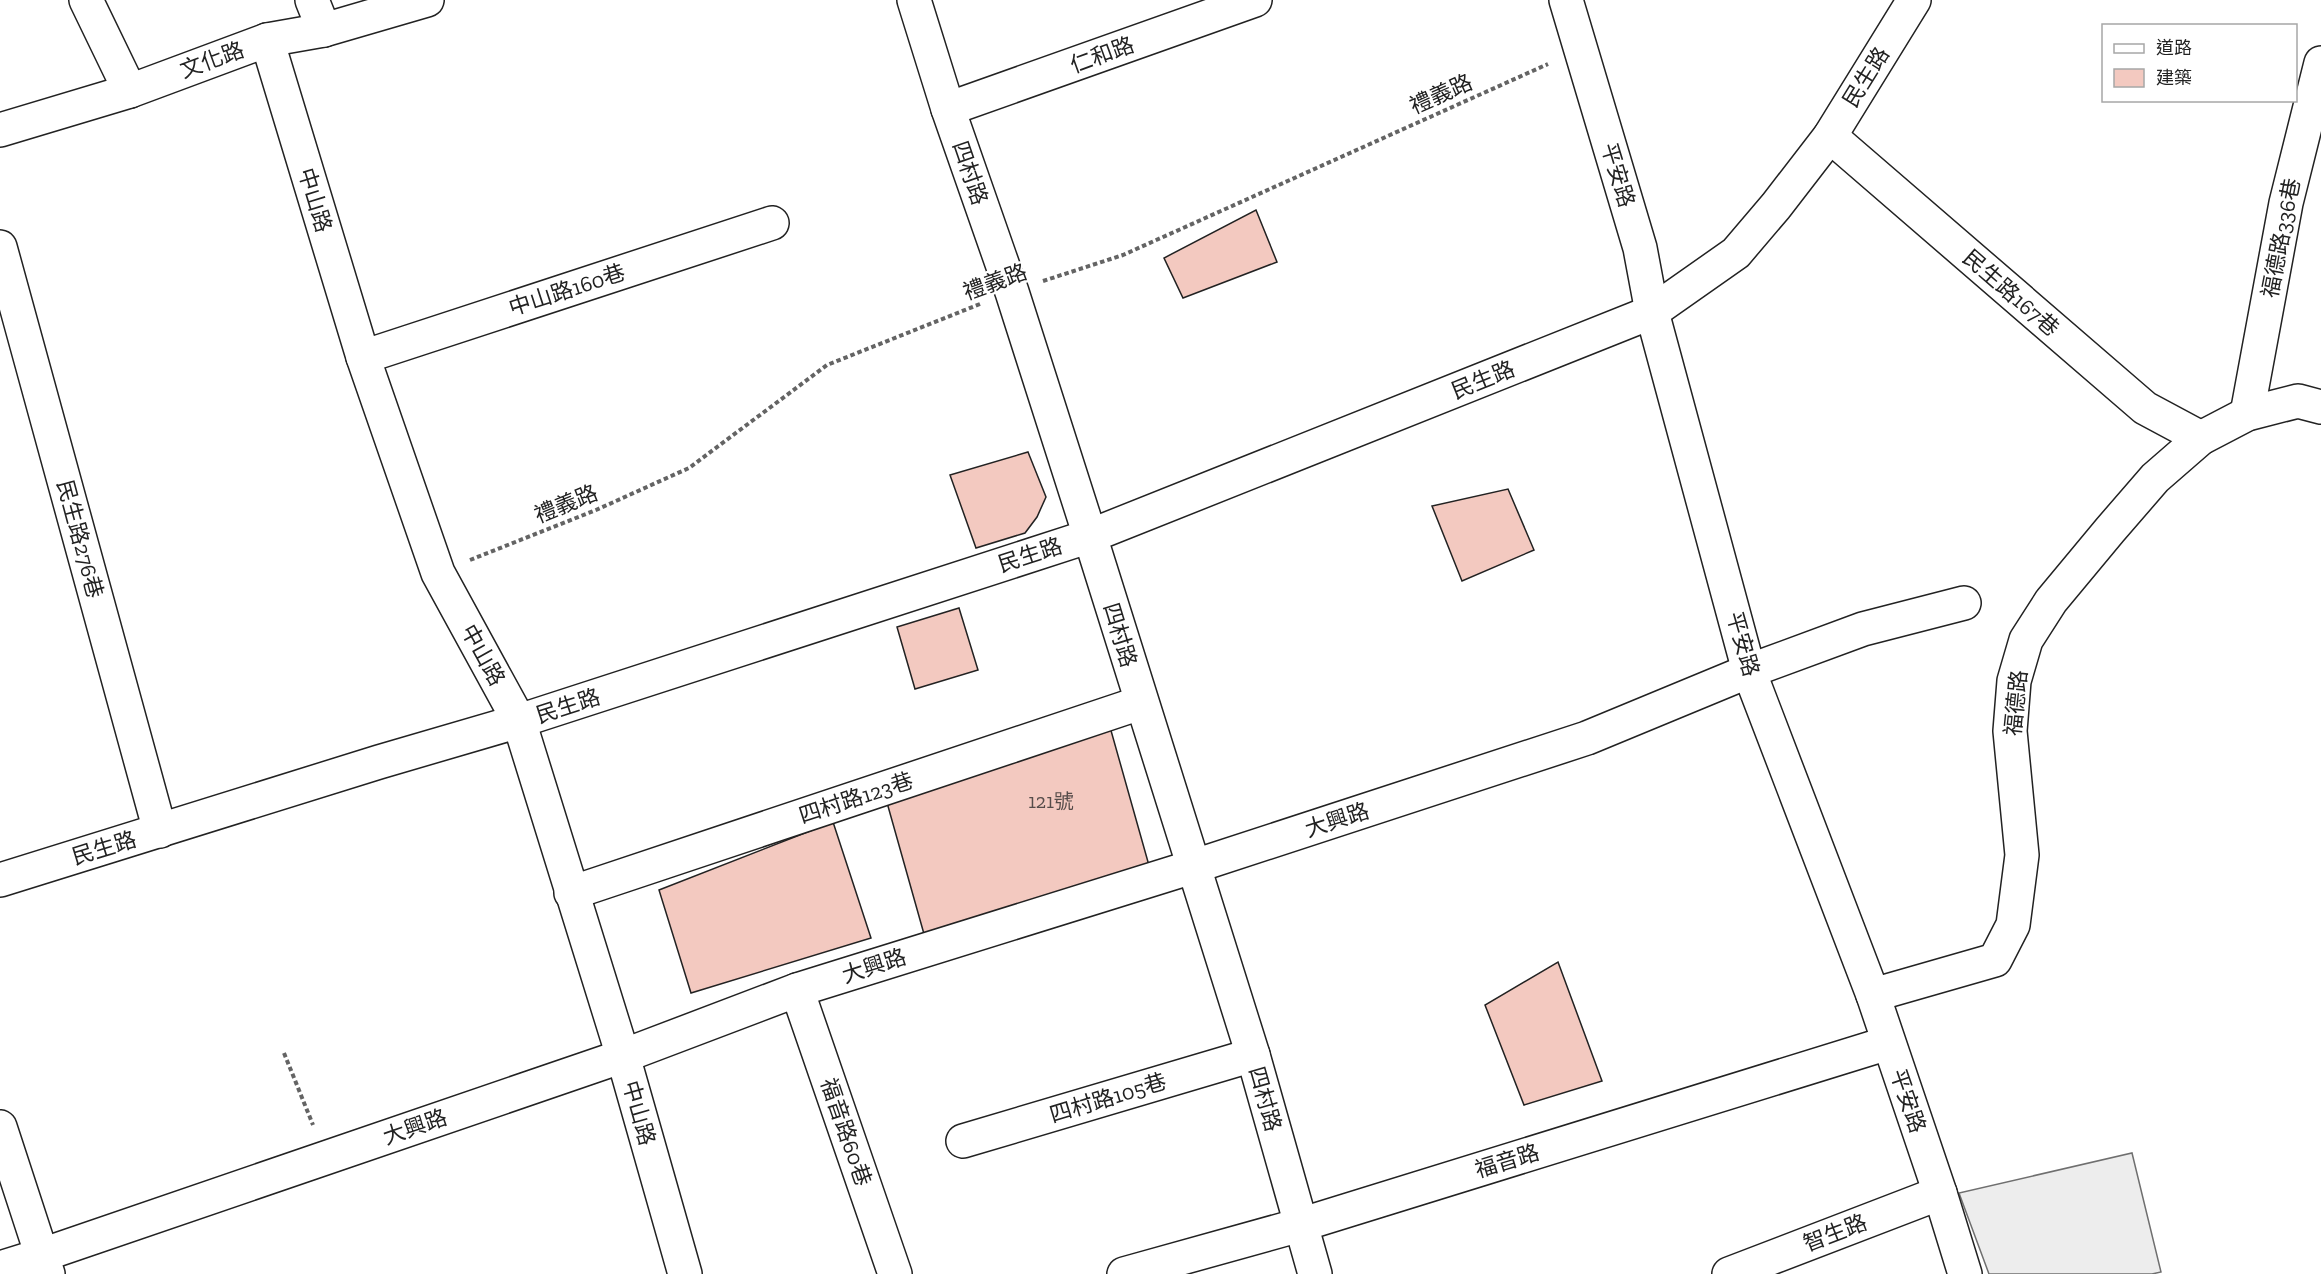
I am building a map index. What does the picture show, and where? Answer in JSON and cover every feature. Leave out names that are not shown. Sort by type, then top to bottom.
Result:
[{"type":"street","points":[[86,0],[130,91]]},
{"type":"street","points":[[312,0],[324,30]]},
{"type":"street","name":"文化路","points":[[0,130],[130,91],[267,40],[324,30],[427,0]]},
{"type":"street","name":"四村路","points":[[914,0],[948,110],[1012,292],[1090,536],[1140,703],[1252,1055],[1314,1274]]},
{"type":"street","name":"仁和路","points":[[948,110],[1255,0]]},
{"type":"street","name":"平安路","points":[[1566,0],[1579,50],[1640,248],[1652,312],[1749,671],[1873,995],[1965,1274]]},
{"type":"street","name":"民生路","points":[[0,880],[379,762],[519,722],[1090,536],[1652,312],[1736,253],[1830,136],[1914,0]]},
{"type":"street","name":"中山路","points":[[267,40],[363,357],[438,573],[519,722],[623,1056],[685,1274]]},
{"type":"street","name":"福德路336巷","points":[[2247,414],[2286,203],[2321,63]]},
{"type":"street","name":"民生路167巷","points":[[1830,136],[2145,408],[2201,438]]},
{"type":"street","name":"中山路160巷","points":[[363,357],[772,223]]},
{"type":"street","name":"民生路276巷","points":[[0,247],[160,831]]},
{"type":"street","name":"福德路","points":[[1873,995],[1995,960],[2013,924],[2022,855],[2010,731],[2014,681],[2026,640],[2051,601],[2155,478],[2201,438],[2247,414],[2298,401],[2321,407]]},
{"type":"street","name":"大興路","points":[[0,1268],[45,1265],[326,1157],[623,1056],[797,990],[1192,867],[1587,738],[1749,671],[1863,629],[1964,603]]},
{"type":"street","name":"四村路123巷","points":[[571,893],[1140,703]]},
{"type":"street","name":"福音路60巷","points":[[797,990],[895,1274]]},
{"type":"street","name":"福音路","points":[[1124,1274],[1300,1225],[1888,1043]]},
{"type":"street","name":"四村路105巷","points":[[963,1141],[1252,1055]]},
{"type":"street","points":[[0,1127],[45,1265]]},
{"type":"street","name":"智生路","points":[[1729,1274],[1940,1193]]},
{"type":"path","name":"禮義路","points":[[438,573],[596,510],[689,468],[827,365],[1012,292],[1123,255],[1579,50]]},
{"type":"path","points":[[284,1053],[326,1157]]},
{"type":"shaded area","points":[[2132,1153],[2161,1272],[2152,1274],[1989,1274],[1959,1193]]},
{"type":"building","points":[[1256,210],[1277,262],[1183,298],[1164,258]]},
{"type":"building","points":[[1028,452],[1046,497],[1037,517],[1025,533],[976,548],[950,475]]},
{"type":"building","points":[[1508,489],[1534,550],[1462,581],[1432,506]]},
{"type":"building","points":[[959,608],[978,670],[915,689],[897,627]]},
{"type":"building","points":[[1110,727],[1150,869],[924,934],[884,792]]},
{"type":"building","points":[[833,822],[871,938],[691,993],[659,890]]},
{"type":"building","points":[[1558,962],[1602,1081],[1524,1105],[1485,1005]]}]
